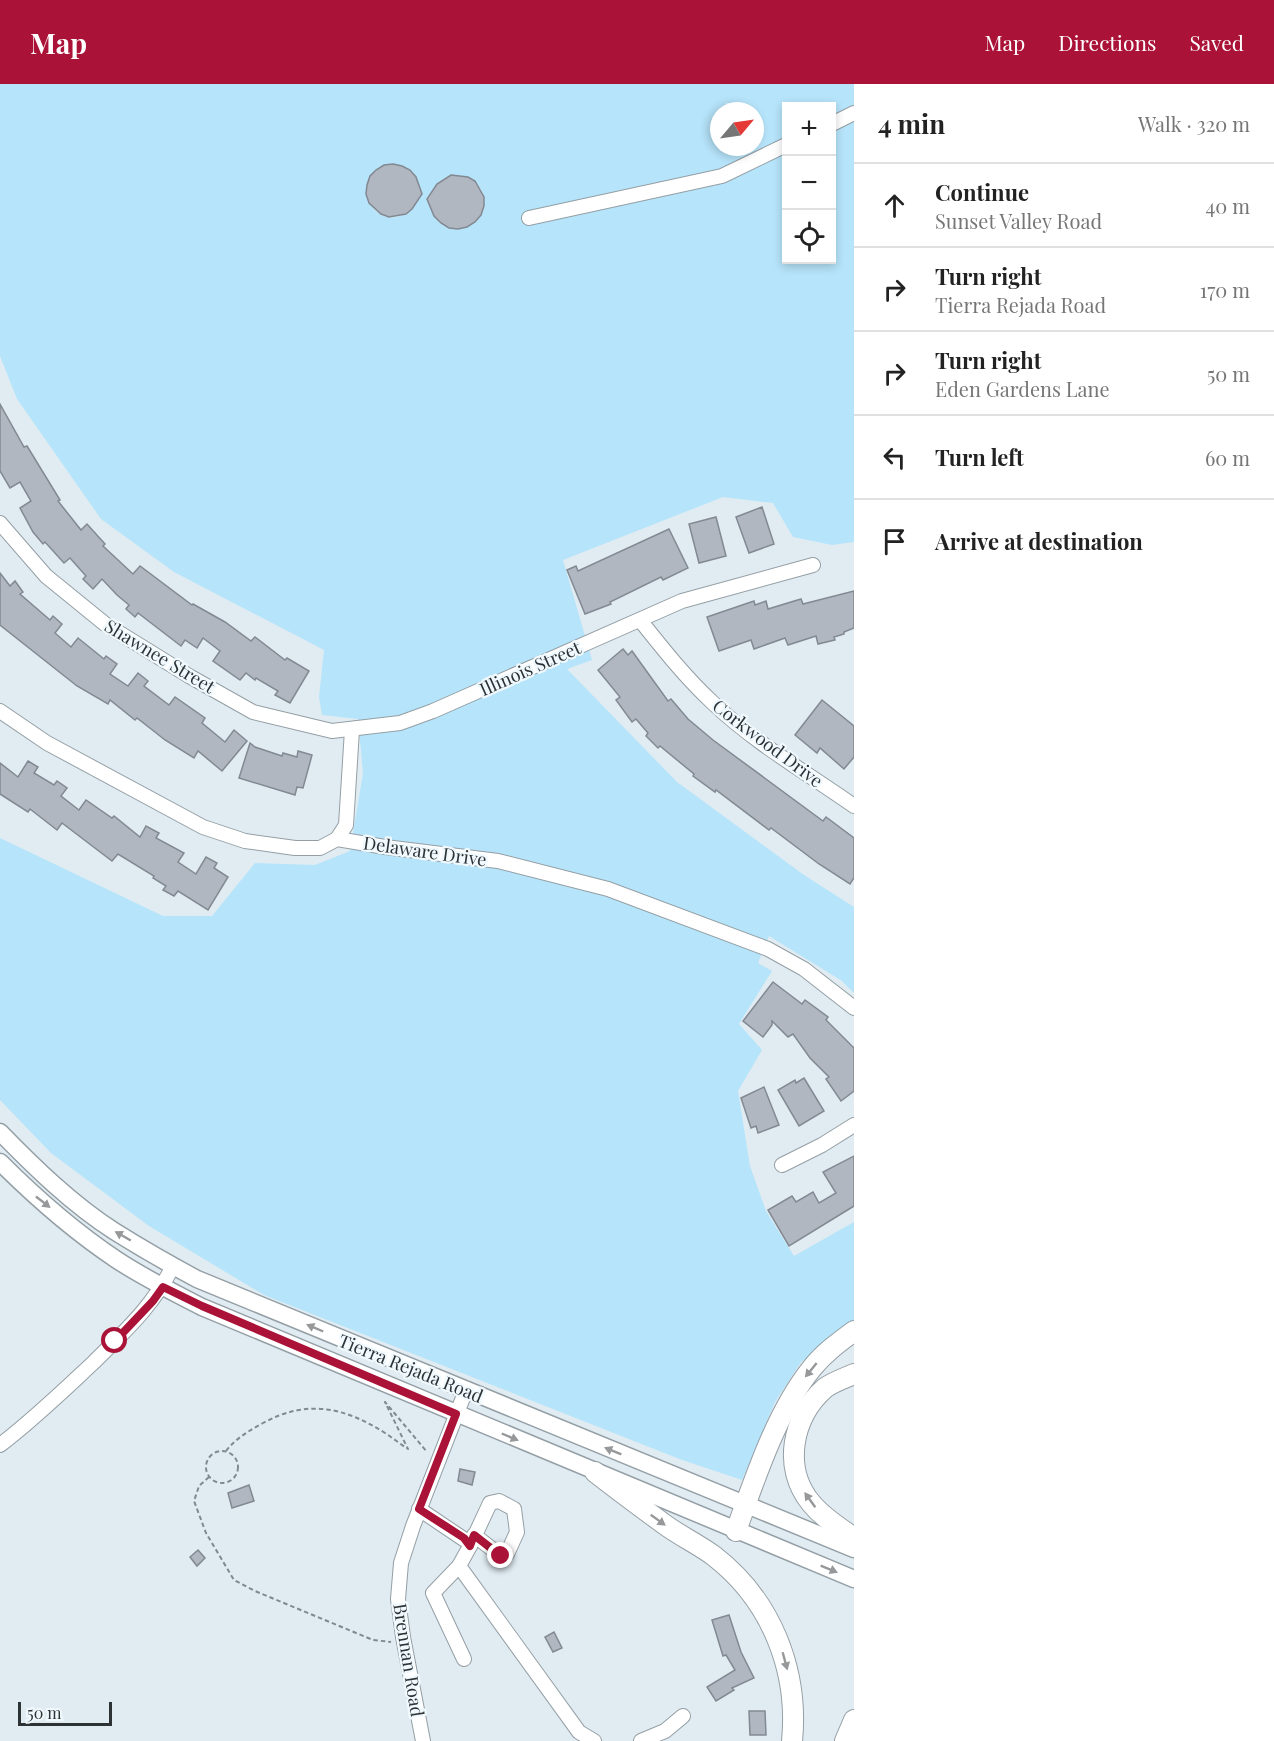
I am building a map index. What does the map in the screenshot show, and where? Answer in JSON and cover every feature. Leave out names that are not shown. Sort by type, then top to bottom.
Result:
[{"type":"highway","points":[[736,1532],[782,1414],[796,1390],[829,1350],[854,1331]]},
{"type":"highway","points":[[854,1374],[827,1387],[807,1407],[796,1430],[793,1461],[798,1482],[809,1501],[822,1516],[854,1538]]},
{"type":"highway","points":[[595,1472],[666,1525],[714,1556],[746,1586],[770,1623],[785,1656],[792,1687],[794,1719],[792,1741]]},
{"type":"highway","points":[[845,1741],[854,1720]]},
{"type":"main road","name":"Tierra Rejada Road","points":[[0,1132],[82,1208],[112,1230],[197,1279],[854,1549]]},
{"type":"main road","name":"Tierra Rejada Road","points":[[0,1162],[31,1192],[116,1259],[163,1287],[202,1306],[456,1414],[854,1580]]},
{"type":"street","points":[[836,122],[854,113]]},
{"type":"street","points":[[529,218],[722,176],[782,147]]},
{"type":"street","name":"Shawnee Street","points":[[0,523],[46,576],[105,624],[189,676],[253,712],[332,730],[352,729]]},
{"type":"street","name":"Illinois Street","points":[[352,729],[400,723],[434,711],[682,601],[813,565]]},
{"type":"street","name":"Corkwood Drive","points":[[640,620],[678,667],[714,704],[749,733],[854,806]]},
{"type":"street","name":"Delaware Drive","points":[[0,711],[46,743],[203,827],[245,841],[295,849],[320,848],[337,839],[498,861],[608,889],[768,949],[804,969],[854,1008]]},
{"type":"street","points":[[337,839],[346,825],[352,729]]},
{"type":"street","points":[[782,1165],[822,1145],[854,1125]]},
{"type":"street","points":[[0,1445],[129,1328],[163,1287],[173,1266]]},
{"type":"street","name":"Brennan Road","points":[[423,1741],[398,1599],[401,1563],[419,1509],[466,1390]]},
{"type":"street","points":[[419,1509],[472,1541],[459,1566],[434,1593],[464,1659]]},
{"type":"street","points":[[459,1566],[579,1732],[594,1741]]},
{"type":"street","points":[[641,1741],[665,1731],[683,1716]]},
{"type":"path","points":[[226,1451],[241,1436],[273,1418],[298,1409],[315,1408],[336,1410],[361,1420],[384,1432],[408,1449],[385,1402],[437,1463]]},
{"type":"path","points":[[226,1451],[238,1462],[238,1472],[232,1481],[221,1484],[209,1477],[206,1470],[208,1460],[216,1452],[226,1451]]},
{"type":"path","points":[[209,1477],[199,1486],[194,1501],[206,1533],[234,1580],[373,1640],[386,1643],[404,1642]]},
{"type":"shaded area","points":[[0,84],[854,84],[854,542],[832,545],[793,537],[773,503],[723,497],[563,560],[592,660],[567,669],[677,782],[804,875],[854,907],[854,993],[842,981],[769,936],[758,963],[772,971],[739,1024],[762,1050],[738,1091],[750,1166],[766,1211],[794,1256],[854,1222],[854,1325],[801,1362],[775,1402],[742,1480],[682,1460],[264,1295],[149,1226],[51,1153],[0,1100],[0,838],[163,916],[212,916],[255,863],[315,865],[350,851],[363,773],[358,719],[322,715],[319,697],[324,650],[174,572],[101,519],[17,399],[0,356]],"holes":[[[393,164],[405,168],[411,174],[419,194],[417,201],[409,211],[403,215],[391,217],[380,214],[373,207],[368,198],[367,187],[371,177],[379,169]],[[451,175],[466,177],[476,183],[482,192],[484,202],[482,213],[467,227],[449,227],[441,223],[432,210],[433,192],[440,182]]]},
{"type":"building","points":[[393,164],[410,170],[416,177],[422,194],[406,214],[389,217],[381,214],[369,203],[366,194],[370,176],[384,165]]},
{"type":"building","points":[[451,175],[468,177],[475,181],[484,197],[481,215],[467,227],[458,229],[449,228],[441,223],[434,216],[427,199],[437,184]]},
{"type":"building","points":[[0,404],[24,447],[27,446],[60,500],[58,501],[81,530],[87,524],[105,544],[103,546],[133,574],[140,566],[192,605],[225,622],[251,641],[255,637],[285,660],[287,658],[309,671],[290,703],[275,695],[278,691],[256,678],[255,680],[246,673],[240,680],[213,661],[220,651],[203,638],[197,648],[185,640],[181,646],[138,613],[135,617],[126,609],[129,605],[102,579],[93,589],[83,579],[86,576],[70,558],[64,563],[45,542],[43,544],[33,532],[20,508],[31,501],[20,482],[10,488],[0,471]]},
{"type":"building","points":[[762,507],[774,544],[749,553],[736,517]]},
{"type":"building","points":[[716,517],[726,556],[699,563],[689,524]]},
{"type":"building","points":[[669,529],[688,568],[663,580],[661,577],[610,602],[611,604],[585,614],[567,570],[576,566],[578,571]]},
{"type":"building","points":[[0,573],[10,586],[15,581],[23,592],[20,594],[50,620],[53,616],[62,624],[55,633],[71,647],[78,638],[104,659],[106,656],[117,664],[110,674],[128,686],[138,673],[148,681],[144,686],[169,705],[175,697],[205,718],[202,723],[225,742],[234,730],[247,741],[222,771],[198,751],[194,758],[165,740],[137,718],[135,720],[110,700],[108,704],[77,686],[0,625]]},
{"type":"building","points":[[854,591],[854,628],[834,637],[835,640],[818,644],[816,636],[788,645],[785,638],[754,649],[751,640],[719,651],[707,617],[754,601],[755,605],[766,601],[768,609],[801,599],[803,604]]},
{"type":"building","points":[[623,649],[628,655],[632,651],[668,701],[671,699],[688,719],[713,740],[823,821],[826,817],[854,838],[854,878],[850,884],[693,776],[694,774],[660,746],[658,748],[646,736],[648,733],[636,719],[632,722],[616,700],[620,697],[598,670]]},
{"type":"building","points":[[822,700],[854,726],[854,757],[844,769],[820,748],[817,753],[795,735]]},
{"type":"building","points":[[250,743],[255,747],[282,756],[283,753],[297,757],[298,751],[312,755],[303,788],[297,787],[295,795],[239,778]]},
{"type":"building","points":[[28,761],[38,767],[34,773],[54,785],[57,781],[67,788],[61,796],[79,810],[86,800],[112,818],[114,816],[140,837],[146,826],[159,833],[156,838],[184,853],[178,862],[196,874],[206,857],[217,863],[214,868],[228,877],[208,910],[178,891],[174,896],[163,890],[166,886],[153,878],[154,876],[118,854],[112,861],[62,823],[57,830],[30,809],[28,812],[0,794],[0,763],[18,777]]},
{"type":"building","points":[[773,982],[802,1004],[805,1000],[828,1017],[826,1020],[854,1048],[854,1091],[841,1101],[826,1079],[829,1077],[810,1058],[793,1034],[788,1037],[772,1021],[772,1025],[763,1037],[743,1021]]},
{"type":"building","points":[[804,1078],[824,1111],[799,1126],[778,1090],[795,1080],[796,1083]]},
{"type":"building","points":[[764,1087],[779,1125],[758,1133],[756,1126],[751,1128],[741,1098]]},
{"type":"building","points":[[854,1156],[854,1206],[789,1246],[768,1210],[792,1196],[796,1202],[813,1192],[819,1203],[836,1193],[823,1172]]},
{"type":"building","points":[[460,1469],[475,1472],[472,1485],[458,1481]]},
{"type":"building","points":[[249,1485],[254,1501],[232,1508],[228,1493]]},
{"type":"building","points":[[198,1550],[205,1558],[197,1566],[190,1557]]},
{"type":"building","points":[[729,1615],[741,1652],[754,1678],[732,1688],[734,1690],[716,1701],[707,1687],[735,1670],[726,1655],[723,1656],[712,1620]]},
{"type":"building","points":[[554,1632],[562,1648],[553,1652],[545,1637]]},
{"type":"building","points":[[749,1711],[765,1711],[766,1735],[750,1735]]},
{"type":"route","points":[[115,1341],[129,1328],[163,1287],[202,1306],[456,1414],[419,1509],[464,1538],[470,1546],[474,1535],[501,1556]]}]
